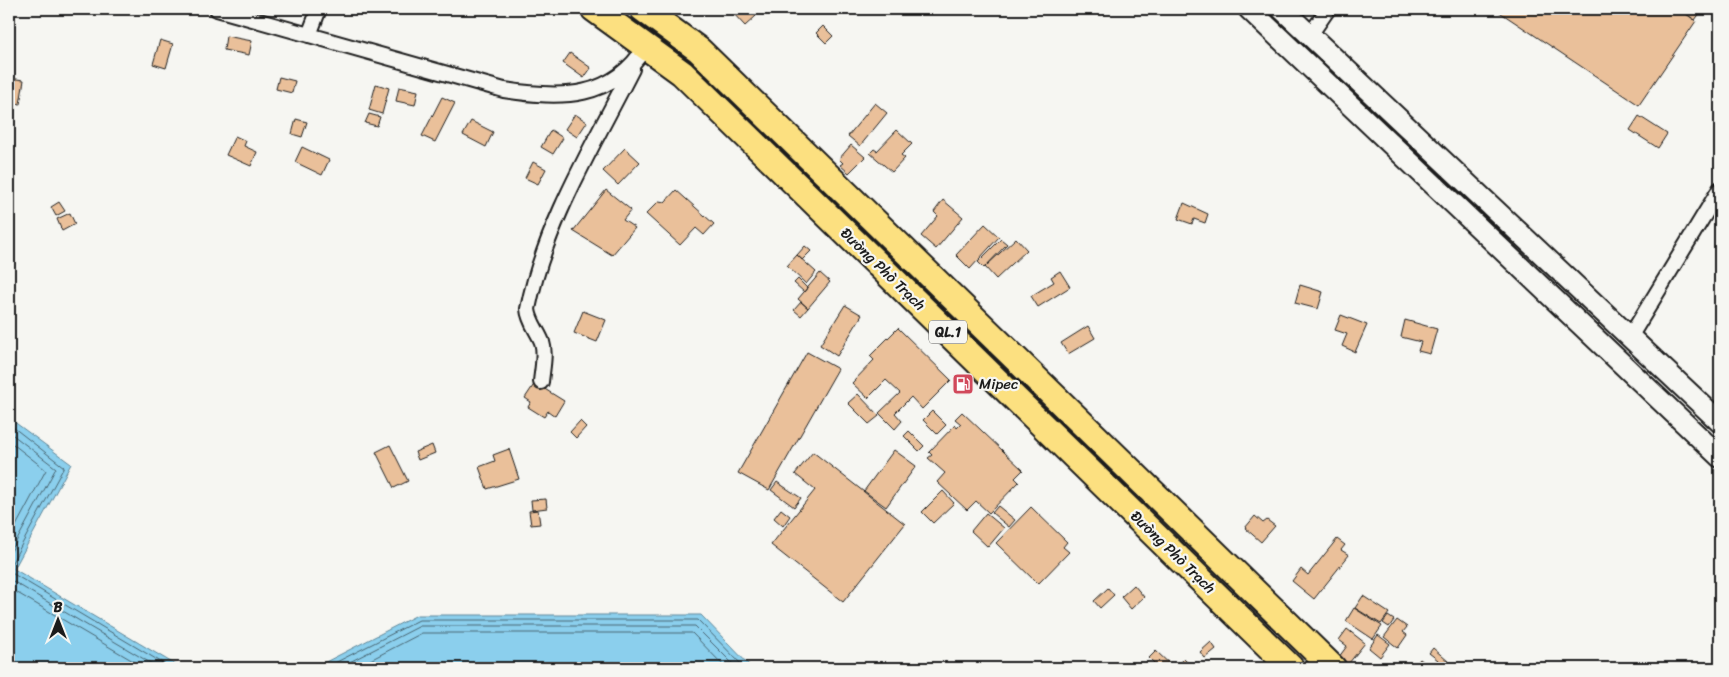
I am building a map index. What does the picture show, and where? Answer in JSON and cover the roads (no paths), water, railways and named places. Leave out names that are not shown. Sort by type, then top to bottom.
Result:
[{"type":"highway","name":"Đường Phò Trạch","points":[[594,9],[640,55],[682,73],[1291,668]]},
{"type":"highway","name":"Đường Phò Trạch","points":[[643,9],[699,50],[1333,668]]},
{"type":"street","points":[[217,9],[504,90],[525,93],[576,94],[590,91],[612,82],[640,55]]},
{"type":"street","points":[[309,35],[318,9]]},
{"type":"street","points":[[1248,9],[1720,458]]},
{"type":"street","points":[[1282,9],[1720,422]]},
{"type":"street","points":[[1310,35],[1328,9]]},
{"type":"street","points":[[540,382],[544,351],[529,316],[528,309],[542,256],[553,228],[640,55]]},
{"type":"street","points":[[1630,337],[1718,195]]},
{"type":"water","points":[[9,418],[71,464],[14,569],[181,668],[9,668]]},
{"type":"water","points":[[417,615],[701,615],[752,668],[314,668]]},
{"type":"place","name":"Mipec","points":[[963,384]]}]
